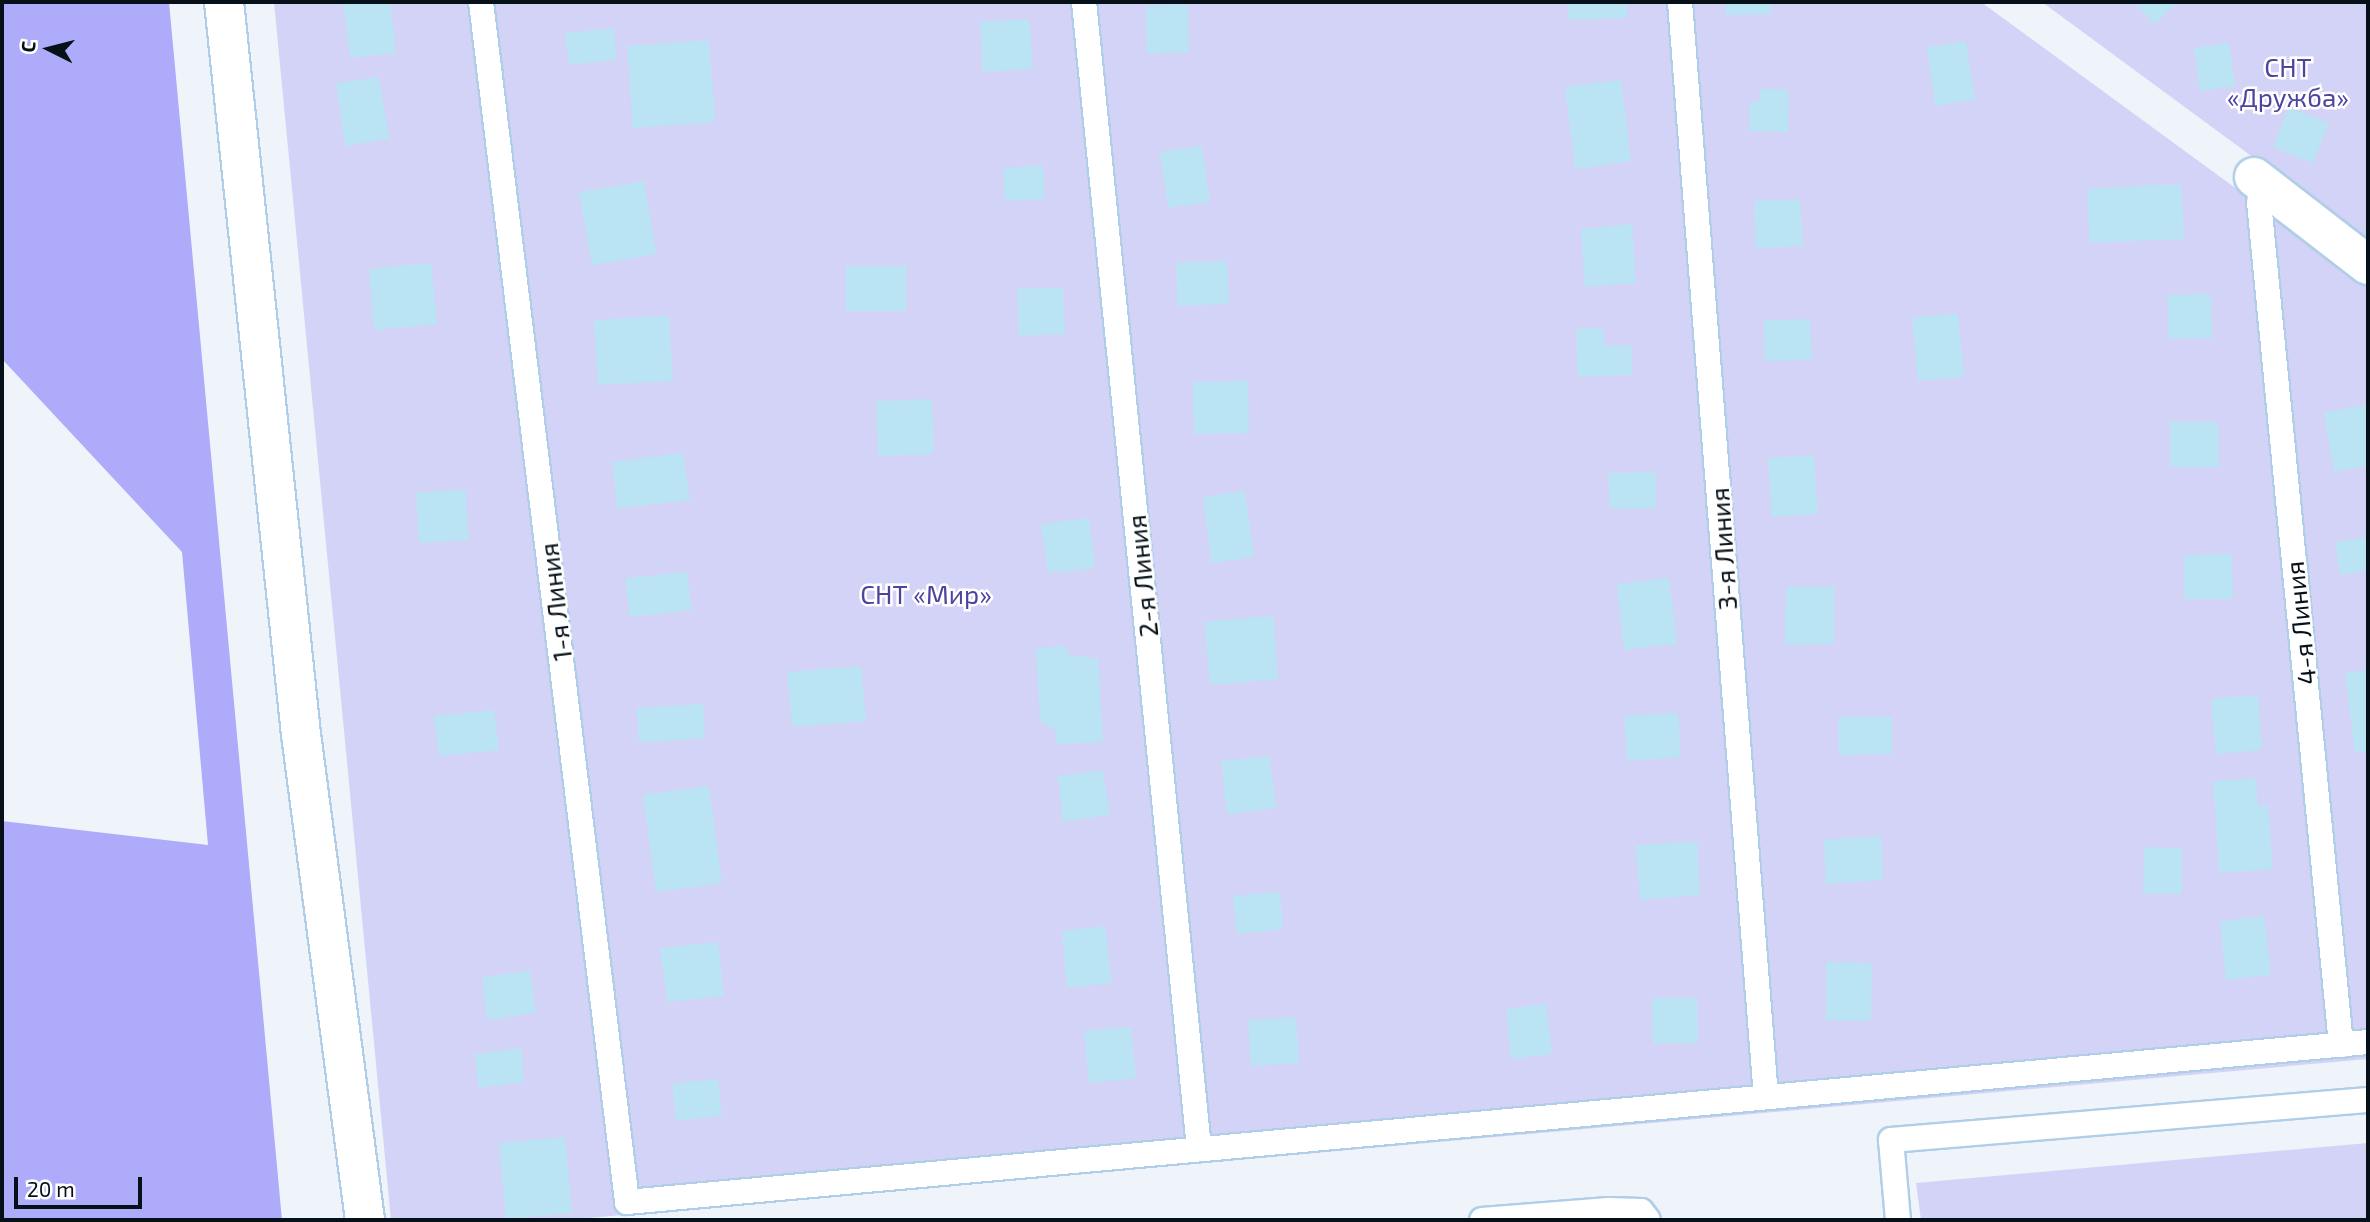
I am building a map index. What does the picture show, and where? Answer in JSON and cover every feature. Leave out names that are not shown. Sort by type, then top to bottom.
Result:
[{"type":"street","points":[[224,2],[301,734],[365,1220]]},
{"type":"street","points":[[2257,189],[2368,265]]},
{"type":"lane","name":"1-я Линия","points":[[481,2],[627,1202],[1199,1149]]},
{"type":"lane","name":"2-я Линия","points":[[1084,2],[1199,1149]]},
{"type":"lane","name":"3-я Линия","points":[[1680,2],[1766,1097]]},
{"type":"lane","name":"4-я Линия","points":[[2257,189],[2341,1045]]},
{"type":"lane","points":[[1199,1149],[2368,1042]]},
{"type":"lane","points":[[1898,1220],[1891,1140],[2368,1100]]},
{"type":"lane","points":[[1482,1220],[1609,1210],[1641,1211],[1648,1220]]},
{"type":"green space","name":"СНТ «Мир»","points":[[274,2],[1981,2],[2368,285],[2368,1059],[566,1220],[391,1220]]},
{"type":"green space","name":"СНТ «Дружба»","points":[[2042,2],[2368,2],[2368,242]]},
{"type":"green space","points":[[2368,1143],[2368,1220],[1921,1220],[1916,1183]]},
{"type":"shaded area","points":[[2,2],[169,2],[282,1220],[2,1220],[2,821],[208,845],[182,552],[2,359]]},
{"type":"building","points":[[390,2],[396,53],[350,58],[343,3]]},
{"type":"building","points":[[1568,2],[1627,2],[1627,18],[1569,20]]},
{"type":"building","points":[[1726,2],[1771,2],[1771,14],[1726,15]]},
{"type":"building","points":[[2134,2],[2178,2],[2155,24]]},
{"type":"building","points":[[1188,5],[1189,52],[1147,54],[1146,6]]},
{"type":"building","points":[[1029,19],[1033,69],[983,72],[980,22]]},
{"type":"building","points":[[613,28],[617,60],[569,65],[565,33]]},
{"type":"building","points":[[709,40],[715,122],[633,128],[627,46]]},
{"type":"building","points":[[1966,41],[1975,100],[1935,106],[1927,47]]},
{"type":"building","points":[[2229,43],[2235,86],[2200,91],[2194,48]]},
{"type":"building","points":[[379,77],[389,139],[345,146],[336,83]]},
{"type":"building","points":[[1621,80],[1631,161],[1575,169],[1565,87]]},
{"type":"building","points":[[1760,89],[1789,90],[1788,132],[1749,131],[1750,101],[1760,101]]},
{"type":"building","points":[[2289,107],[2329,123],[2313,163],[2273,147]]},
{"type":"building","points":[[1202,146],[1210,202],[1168,208],[1160,152]]},
{"type":"building","points":[[1043,165],[1045,199],[1005,201],[1003,168]]},
{"type":"building","points":[[644,181],[656,254],[592,265],[579,192]]},
{"type":"building","points":[[2181,184],[2184,239],[2090,243],[2087,189]]},
{"type":"building","points":[[1800,199],[1803,246],[1756,249],[1754,201]]},
{"type":"building","points":[[1632,224],[1636,283],[1585,287],[1581,229]]},
{"type":"building","points":[[1227,261],[1229,304],[1178,306],[1176,263]]},
{"type":"building","points":[[431,263],[437,324],[374,330],[369,269]]},
{"type":"building","points":[[846,266],[906,266],[906,311],[846,311]]},
{"type":"building","points":[[1063,287],[1065,334],[1019,336],[1017,289]]},
{"type":"building","points":[[2211,294],[2212,338],[2169,339],[2167,295]]},
{"type":"building","points":[[1958,313],[1964,377],[1918,381],[1912,318]]},
{"type":"building","points":[[669,316],[673,381],[598,385],[594,320]]},
{"type":"building","points":[[1810,319],[1812,360],[1765,361],[1764,320]]},
{"type":"building","points":[[1603,328],[1604,346],[1631,345],[1633,375],[1578,377],[1576,329]]},
{"type":"building","points":[[1248,381],[1249,433],[1194,434],[1193,382]]},
{"type":"building","points":[[932,399],[934,454],[878,456],[876,401]]},
{"type":"building","points":[[2368,405],[2368,466],[2334,472],[2324,413]]},
{"type":"building","points":[[2170,422],[2218,422],[2219,467],[2170,467]]},
{"type":"building","points":[[683,453],[690,500],[617,509],[612,462]]},
{"type":"building","points":[[1814,455],[1818,514],[1772,517],[1768,458]]},
{"type":"building","points":[[1656,472],[1656,508],[1610,509],[1608,473]]},
{"type":"building","points":[[465,489],[469,540],[419,543],[416,493]]},
{"type":"building","points":[[1245,491],[1254,557],[1211,563],[1203,497]]},
{"type":"building","points":[[1089,518],[1095,568],[1048,573],[1041,524]]},
{"type":"building","points":[[2368,537],[2368,570],[2340,575],[2335,542]]},
{"type":"building","points":[[2232,554],[2233,599],[2184,599],[2184,555]]},
{"type":"building","points":[[687,572],[692,610],[630,617],[625,578]]},
{"type":"building","points":[[1669,578],[1677,644],[1624,650],[1617,584]]},
{"type":"building","points":[[1786,587],[1834,587],[1834,644],[1785,645]]},
{"type":"building","points":[[1273,616],[1278,679],[1210,685],[1204,622]]},
{"type":"building","points":[[1067,646],[1068,654],[1098,659],[1103,742],[1056,744],[1055,729],[1040,721],[1036,648]]},
{"type":"building","points":[[861,666],[866,721],[792,727],[787,672]]},
{"type":"building","points":[[2368,670],[2368,751],[2355,753],[2345,673]]},
{"type":"building","points":[[2258,695],[2262,750],[2216,754],[2211,699]]},
{"type":"building","points":[[703,704],[705,738],[639,743],[637,708]]},
{"type":"building","points":[[494,710],[499,750],[439,756],[434,716]]},
{"type":"building","points":[[1678,713],[1681,757],[1627,761],[1624,716]]},
{"type":"building","points":[[1838,717],[1892,717],[1892,754],[1839,755]]},
{"type":"building","points":[[1269,756],[1276,808],[1227,814],[1221,761]]},
{"type":"building","points":[[1103,770],[1110,815],[1063,822],[1058,776]]},
{"type":"building","points":[[2256,778],[2258,806],[2268,805],[2273,869],[2219,873],[2213,781]]},
{"type":"building","points":[[709,786],[722,883],[656,892],[643,795]]},
{"type":"building","points":[[1881,836],[1883,880],[1826,884],[1824,840]]},
{"type":"building","points":[[1697,841],[1700,895],[1640,900],[1636,845]]},
{"type":"building","points":[[2144,847],[2182,848],[2182,894],[2143,894]]},
{"type":"building","points":[[1280,892],[1283,929],[1237,934],[1233,896]]},
{"type":"building","points":[[2264,916],[2271,975],[2226,980],[2220,921]]},
{"type":"building","points":[[1105,926],[1112,983],[1067,988],[1062,931]]},
{"type":"building","points":[[718,942],[724,996],[667,1002],[660,948]]},
{"type":"building","points":[[1826,962],[1872,963],[1871,1021],[1826,1020]]},
{"type":"building","points":[[530,971],[536,1013],[487,1020],[482,977]]},
{"type":"building","points":[[1652,998],[1697,998],[1698,1043],[1653,1044]]},
{"type":"building","points":[[1546,1004],[1552,1054],[1511,1059],[1506,1009]]},
{"type":"building","points":[[1296,1017],[1299,1063],[1251,1066],[1248,1020]]},
{"type":"building","points":[[1131,1027],[1136,1078],[1089,1083],[1084,1031]]},
{"type":"building","points":[[521,1048],[524,1082],[479,1088],[475,1054]]},
{"type":"building","points":[[718,1079],[722,1116],[676,1121],[672,1084]]},
{"type":"building","points":[[565,1137],[572,1213],[506,1219],[499,1143]]}]
